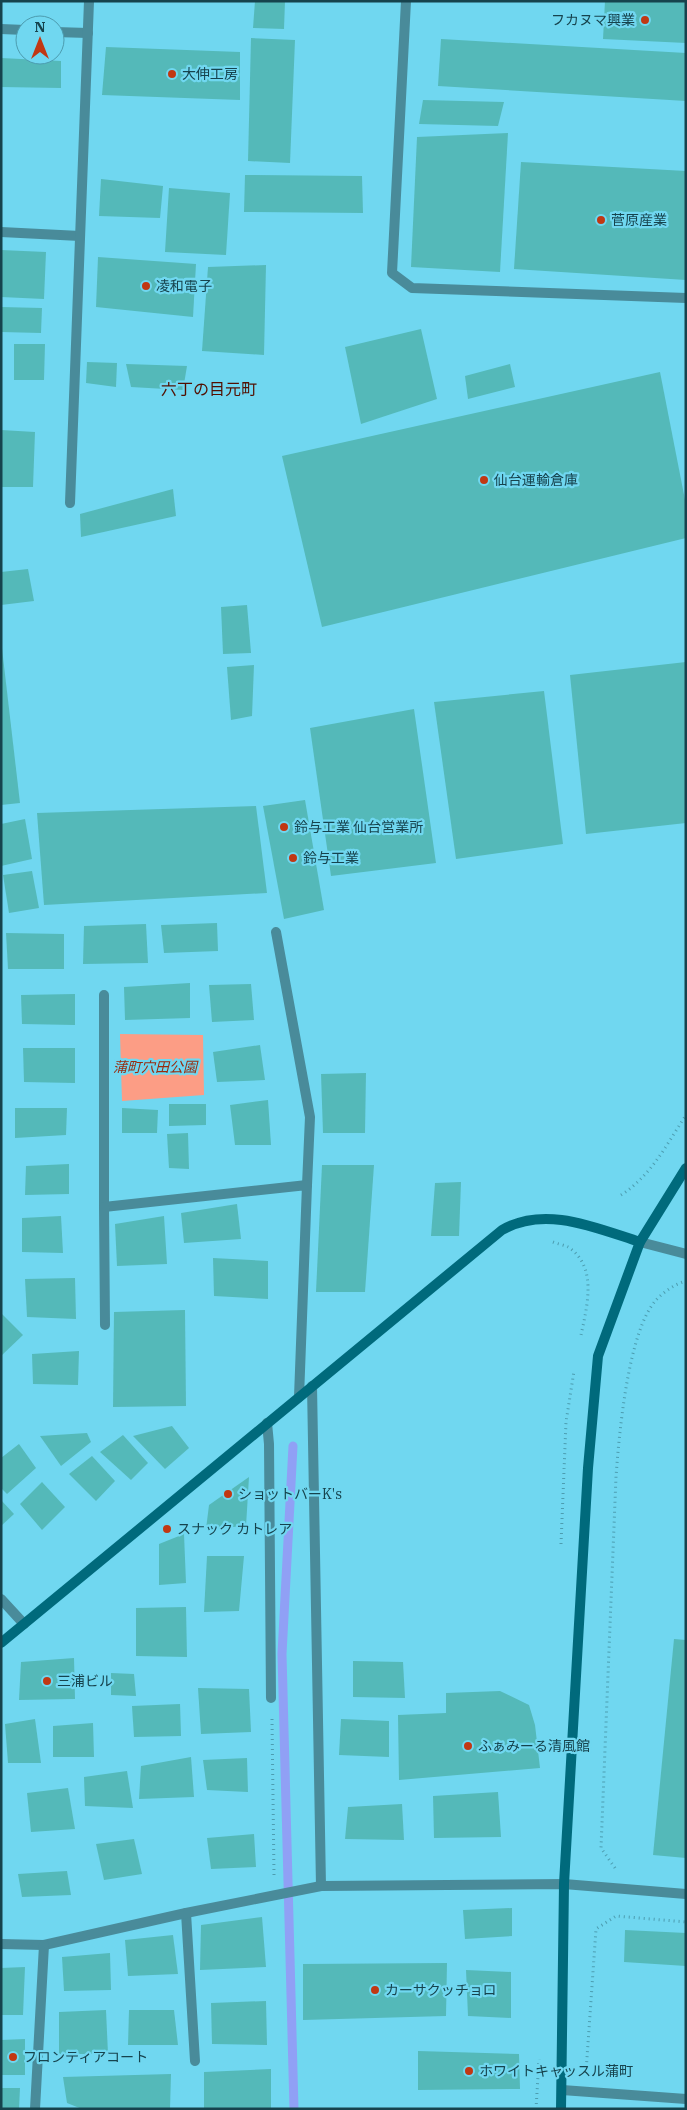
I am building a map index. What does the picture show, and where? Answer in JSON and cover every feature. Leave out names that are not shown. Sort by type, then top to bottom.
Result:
[{"type":"street","points":[[70,503],[89,1]]},
{"type":"street","points":[[406,1],[392,273],[412,288],[686,298]]},
{"type":"street","points":[[1,29],[15,30]]},
{"type":"street","points":[[65,32],[88,33]]},
{"type":"street","points":[[1,232],[80,236]]},
{"type":"street","points":[[276,932],[310,1117],[299,1397]]},
{"type":"street","points":[[104,995],[105,1325]]},
{"type":"street","points":[[561,2109],[564,1884],[588,1468],[598,1356],[640,1242],[686,1168]]},
{"type":"street","points":[[104,1207],[307,1185]]},
{"type":"street","points":[[1,1643],[492,1237],[513,1224],[525,1220],[550,1218],[686,1254]]},
{"type":"street","points":[[312,1386],[321,1886]]},
{"type":"street","points":[[267,1423],[269,1444],[271,1698]]},
{"type":"street","points":[[1,1599],[24,1624]]},
{"type":"street","points":[[1,1944],[44,1945],[186,1913],[321,1886],[564,1884],[686,1894]]},
{"type":"street","points":[[186,1913],[195,2061]]},
{"type":"street","points":[[35,2109],[44,1945]]},
{"type":"street","points":[[562,2090],[686,2099]]},
{"type":"path","points":[[621,1195],[637,1185],[649,1171],[686,1115]]},
{"type":"path","points":[[551,1241],[569,1248],[581,1261],[589,1279],[587,1304],[580,1343]]},
{"type":"path","points":[[616,1870],[601,1848],[616,1477],[620,1432],[626,1387],[639,1333],[656,1300],[675,1284],[686,1281]]},
{"type":"path","points":[[560,1553],[566,1422],[574,1368]]},
{"type":"path","points":[[270,1896],[274,1877],[271,1698]]},
{"type":"path","points":[[587,2057],[596,1929],[616,1916],[686,1922]]},
{"type":"green space","name":"蒲町穴田公園","points":[[120,1034],[203,1035],[204,1095],[122,1101]]},
{"type":"building","points":[[255,1],[285,1],[284,29],[253,28]]},
{"type":"building","name":"フカヌマ興業","points":[[605,1],[686,1],[686,43],[603,39]]},
{"type":"building","points":[[251,38],[295,40],[290,163],[248,161]]},
{"type":"building","points":[[441,39],[686,53],[686,101],[438,86]]},
{"type":"building","name":"大伸工房","points":[[106,47],[240,52],[240,100],[102,95]]},
{"type":"building","points":[[1,58],[15,59],[15,65],[61,65],[61,88],[1,87]]},
{"type":"building","points":[[423,100],[504,102],[498,126],[419,124]]},
{"type":"building","points":[[508,133],[500,272],[411,267],[417,137]]},
{"type":"building","name":"菅原産業","points":[[521,162],[686,171],[686,280],[514,269]]},
{"type":"building","points":[[245,175],[362,176],[363,213],[244,212]]},
{"type":"building","points":[[101,179],[163,186],[160,218],[99,216]]},
{"type":"building","points":[[169,188],[230,193],[226,255],[165,252]]},
{"type":"building","points":[[1,250],[46,252],[44,299],[1,297]]},
{"type":"building","name":"凌和電子","points":[[98,257],[196,264],[193,317],[96,307]]},
{"type":"building","points":[[266,265],[264,355],[202,351],[208,267]]},
{"type":"building","points":[[1,307],[42,308],[41,333],[1,332]]},
{"type":"building","points":[[421,329],[437,399],[361,424],[345,347]]},
{"type":"building","points":[[14,344],[45,344],[44,380],[14,380]]},
{"type":"building","points":[[87,362],[117,363],[116,387],[86,383]]},
{"type":"building","points":[[126,364],[187,366],[183,390],[131,387]]},
{"type":"building","points":[[510,364],[515,387],[468,399],[465,376]]},
{"type":"building","name":"仙台運輸倉庫","points":[[660,372],[686,505],[686,538],[322,627],[282,456]]},
{"type":"building","points":[[1,430],[35,432],[33,487],[1,487]]},
{"type":"building","points":[[173,489],[176,516],[81,537],[80,514]]},
{"type":"building","points":[[28,569],[34,601],[1,605],[1,572]]},
{"type":"building","points":[[247,605],[251,653],[223,654],[221,607]]},
{"type":"building","points":[[1,640],[20,803],[1,805]]},
{"type":"building","points":[[686,662],[686,823],[586,834],[570,675]]},
{"type":"building","points":[[254,665],[252,716],[231,720],[227,667]]},
{"type":"building","points":[[544,691],[563,844],[456,859],[434,702]]},
{"type":"building","points":[[414,709],[436,863],[331,876],[310,728]]},
{"type":"building","name":"鈴与工業","points":[[305,800],[324,910],[284,919],[263,806]]},
{"type":"building","points":[[256,806],[267,893],[44,905],[37,813]]},
{"type":"building","points":[[25,819],[32,859],[1,866],[1,824]]},
{"type":"building","points":[[32,871],[39,908],[9,913],[3,875]]},
{"type":"building","points":[[217,923],[218,951],[164,953],[161,925]]},
{"type":"building","points":[[146,924],[148,963],[83,964],[84,926]]},
{"type":"building","points":[[6,933],[64,934],[64,969],[8,969]]},
{"type":"building","points":[[190,983],[190,1018],[125,1020],[124,987]]},
{"type":"building","points":[[251,984],[254,1020],[212,1022],[209,985]]},
{"type":"building","points":[[75,994],[75,1025],[22,1024],[21,995]]},
{"type":"building","points":[[260,1045],[265,1080],[217,1082],[213,1052]]},
{"type":"building","points":[[23,1048],[75,1048],[75,1083],[24,1082]]},
{"type":"building","points":[[366,1073],[365,1133],[323,1133],[321,1074]]},
{"type":"building","points":[[268,1100],[271,1145],[235,1145],[230,1105]]},
{"type":"building","points":[[169,1104],[206,1104],[206,1125],[169,1126]]},
{"type":"building","points":[[15,1108],[67,1108],[66,1135],[15,1138]]},
{"type":"building","points":[[122,1108],[158,1110],[157,1133],[122,1133]]},
{"type":"building","points":[[188,1133],[189,1169],[169,1168],[167,1134]]},
{"type":"building","points":[[69,1164],[69,1194],[25,1195],[26,1166]]},
{"type":"building","points":[[322,1165],[374,1165],[365,1292],[316,1292]]},
{"type":"building","points":[[461,1182],[459,1236],[431,1236],[435,1183]]},
{"type":"building","points":[[237,1204],[241,1239],[184,1243],[181,1213]]},
{"type":"building","points":[[61,1216],[63,1253],[22,1252],[22,1218]]},
{"type":"building","points":[[164,1216],[167,1264],[117,1266],[115,1224]]},
{"type":"building","points":[[213,1258],[268,1261],[268,1299],[214,1296]]},
{"type":"building","points":[[75,1278],[76,1319],[27,1317],[25,1279]]},
{"type":"building","points":[[185,1310],[186,1406],[113,1407],[114,1312]]},
{"type":"building","points":[[1,1313],[23,1335],[1,1356]]},
{"type":"building","points":[[79,1351],[78,1385],[33,1384],[32,1354]]},
{"type":"building","points":[[172,1426],[189,1448],[165,1469],[133,1436]]},
{"type":"building","points":[[87,1433],[91,1442],[61,1466],[40,1436]]},
{"type":"building","points":[[123,1435],[148,1463],[131,1480],[100,1452]]},
{"type":"building","points":[[19,1444],[36,1468],[7,1494],[1,1488],[1,1458]]},
{"type":"building","points":[[92,1456],[115,1481],[96,1501],[69,1474]]},
{"type":"building","points":[[249,1477],[246,1526],[206,1529],[209,1505]]},
{"type":"building","points":[[42,1482],[65,1507],[42,1530],[20,1504]]},
{"type":"building","points":[[1,1500],[14,1514],[1,1526]]},
{"type":"building","points":[[184,1534],[186,1583],[159,1585],[159,1544]]},
{"type":"building","points":[[207,1556],[244,1556],[239,1611],[204,1612]]},
{"type":"building","points":[[186,1607],[187,1657],[136,1656],[136,1608]]},
{"type":"building","points":[[674,1639],[686,1640],[686,1858],[653,1855]]},
{"type":"building","name":"三浦ビル","points":[[74,1658],[75,1699],[19,1700],[21,1662]]},
{"type":"building","points":[[353,1661],[403,1662],[405,1698],[353,1697]]},
{"type":"building","points":[[111,1673],[134,1674],[136,1696],[111,1695]]},
{"type":"building","points":[[198,1688],[249,1689],[251,1732],[201,1734]]},
{"type":"building","name":"ふぁみーる清風館","points":[[500,1691],[529,1705],[535,1725],[540,1768],[399,1780],[398,1715],[446,1713],[446,1693]]},
{"type":"building","points":[[180,1704],[181,1736],[134,1737],[132,1706]]},
{"type":"building","points":[[35,1719],[41,1763],[8,1763],[5,1724]]},
{"type":"building","points":[[341,1719],[389,1721],[389,1757],[339,1755]]},
{"type":"building","points":[[93,1723],[94,1757],[53,1757],[53,1726]]},
{"type":"building","points":[[191,1757],[194,1797],[139,1799],[141,1766]]},
{"type":"building","points":[[247,1758],[248,1792],[207,1790],[203,1760]]},
{"type":"building","points":[[127,1771],[133,1808],[85,1806],[84,1777]]},
{"type":"building","points":[[68,1788],[75,1829],[31,1832],[27,1793]]},
{"type":"building","points":[[498,1792],[501,1837],[434,1838],[433,1796]]},
{"type":"building","points":[[402,1804],[404,1840],[345,1839],[348,1807]]},
{"type":"building","points":[[254,1834],[256,1867],[211,1869],[207,1838]]},
{"type":"building","points":[[134,1839],[142,1874],[104,1880],[96,1844]]},
{"type":"building","points":[[67,1871],[71,1895],[22,1897],[18,1874]]},
{"type":"building","points":[[512,1908],[512,1936],[465,1939],[463,1910]]},
{"type":"building","points":[[262,1917],[266,1967],[200,1970],[201,1925]]},
{"type":"building","points":[[625,1930],[686,1933],[686,1966],[624,1962]]},
{"type":"building","points":[[173,1935],[178,1974],[128,1976],[125,1940]]},
{"type":"building","points":[[110,1953],[111,1990],[64,1991],[62,1957]]},
{"type":"building","name":"カーサクッチョロ","points":[[447,1963],[446,2016],[303,2020],[303,1964]]},
{"type":"building","points":[[25,1967],[23,2015],[1,2015],[1,1968]]},
{"type":"building","points":[[466,1970],[511,1972],[511,2018],[468,2016]]},
{"type":"building","points":[[266,2001],[267,2045],[212,2044],[211,2003]]},
{"type":"building","points":[[106,2010],[108,2054],[59,2054],[59,2012]]},
{"type":"building","points":[[129,2010],[174,2010],[178,2045],[128,2045]]},
{"type":"building","name":"フロンティアコート","points":[[25,2039],[25,2075],[1,2075],[1,2040]]},
{"type":"building","name":"ホワイトキャッスル蒲町","points":[[418,2051],[519,2054],[520,2089],[418,2090]]},
{"type":"building","points":[[271,2069],[271,2109],[204,2109],[204,2072]]},
{"type":"building","points":[[171,2074],[170,2109],[82,2109],[67,2103],[63,2077]]},
{"type":"building","points":[[1,2088],[20,2088],[19,2109],[1,2109]]},
{"type":"waterway","points":[[293,1446],[282,1654],[294,2109]]},
{"type":"place","name":"フカヌマ興業","points":[[645,20]]},
{"type":"place","name":"大伸工房","points":[[172,74]]},
{"type":"place","name":"菅原産業","points":[[601,220]]},
{"type":"place","name":"凌和電子","points":[[146,286]]},
{"type":"place","name":"仙台運輸倉庫","points":[[484,480]]},
{"type":"place","name":"鈴与工業 仙台営業所","points":[[284,827]]},
{"type":"place","name":"鈴与工業","points":[[293,858]]},
{"type":"place","name":"ショットバーK's","points":[[228,1494]]},
{"type":"place","name":"スナック カトレア","points":[[167,1529]]},
{"type":"place","name":"三浦ビル","points":[[47,1681]]},
{"type":"place","name":"ふぁみーる清風館","points":[[468,1746]]},
{"type":"place","name":"カーサクッチョロ","points":[[375,1990]]},
{"type":"place","name":"フロンティアコート","points":[[13,2057]]},
{"type":"place","name":"ホワイトキャッスル蒲町","points":[[469,2071]]},
{"type":"district","name":"六丁の目元町","points":[[209,389]]}]
